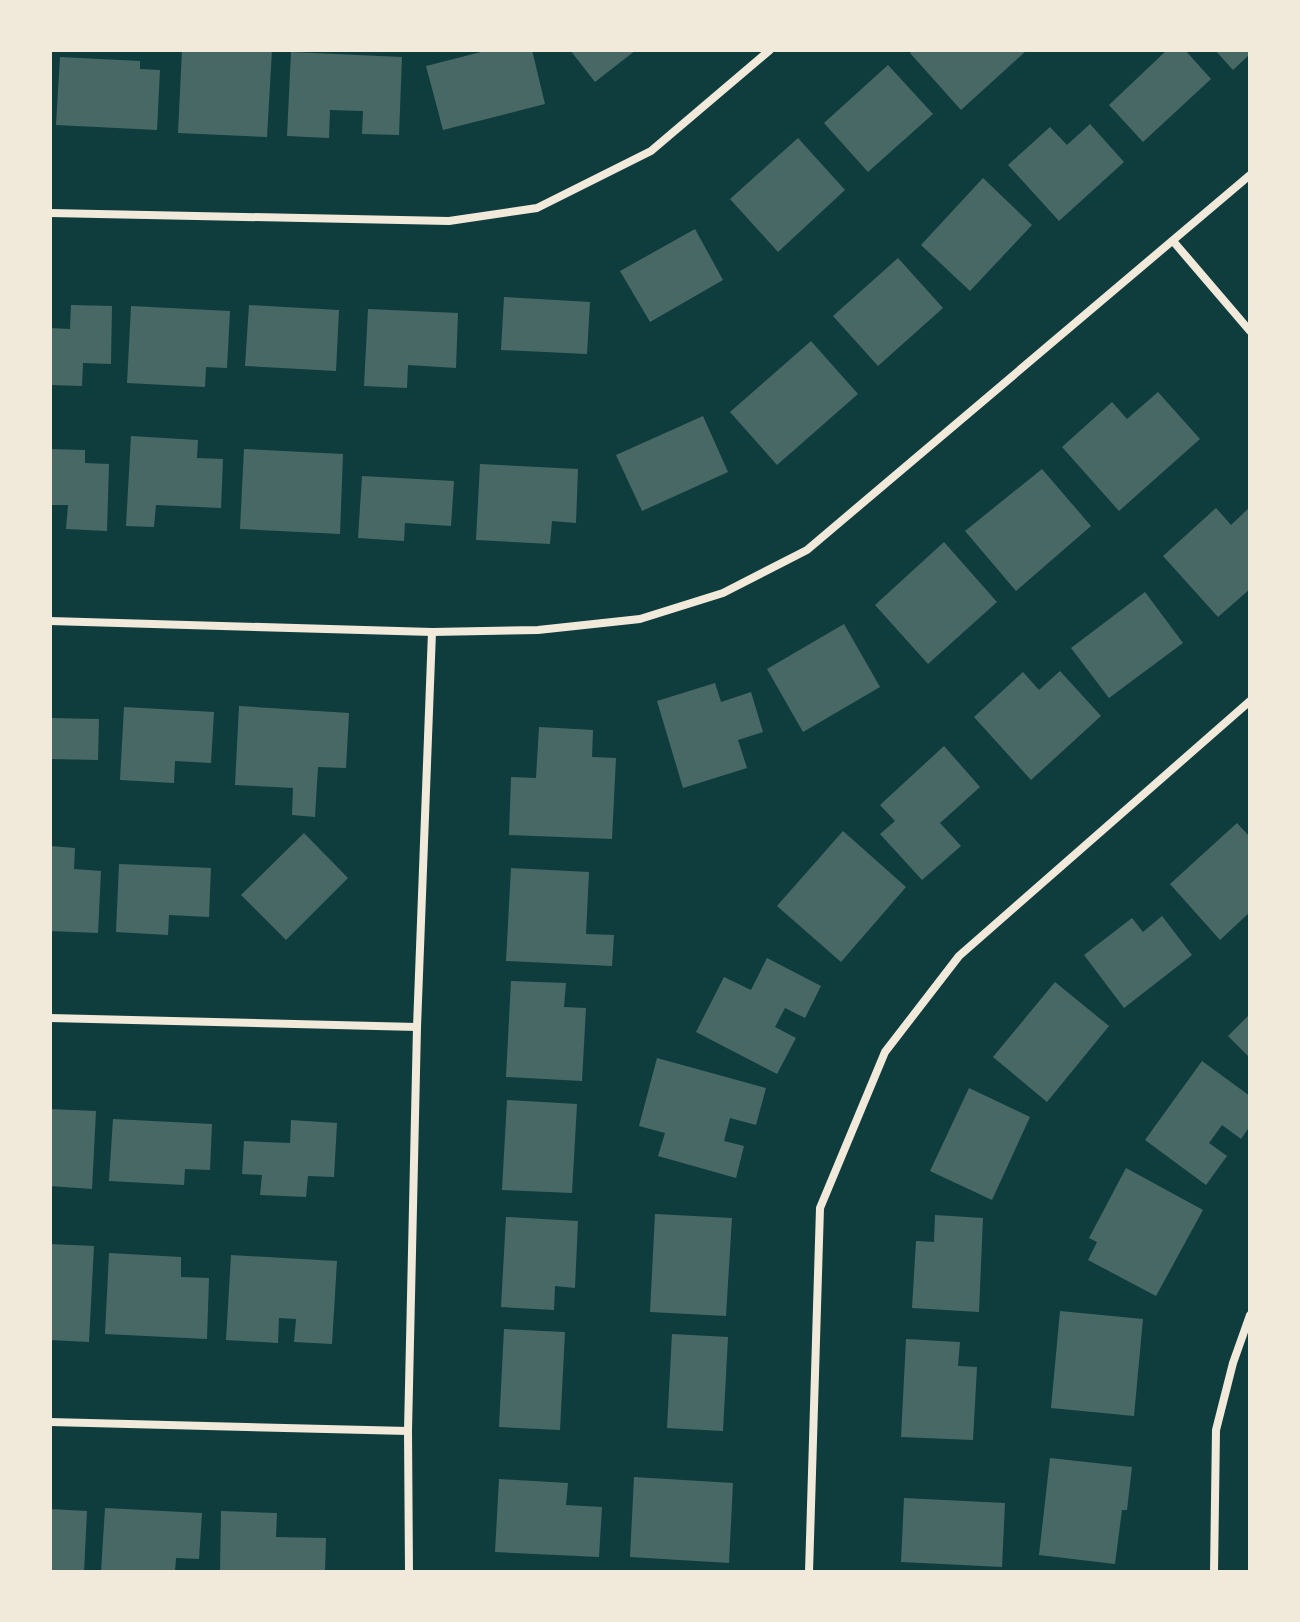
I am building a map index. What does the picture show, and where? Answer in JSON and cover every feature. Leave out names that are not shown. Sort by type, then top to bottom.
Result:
[{"type":"street","points":[[50,213],[449,221],[537,208],[651,151],[770,50]]},
{"type":"street","points":[[50,621],[432,632],[538,630],[640,619],[723,593],[807,550],[1250,175]]},
{"type":"street","points":[[1173,241],[1250,331]]},
{"type":"street","points":[[409,1572],[408,1431],[417,1027],[432,632]]},
{"type":"street","points":[[809,1572],[820,1208],[885,1052],[959,956],[1250,701]]},
{"type":"street","points":[[50,1018],[417,1027]]},
{"type":"street","points":[[1214,1572],[1216,1430],[1233,1363],[1250,1315]]},
{"type":"street","points":[[50,1422],[408,1431]]},
{"type":"building","points":[[182,50],[272,50],[267,137],[178,133]]},
{"type":"building","points":[[489,50],[532,50],[545,104],[443,130],[426,66]]},
{"type":"building","points":[[570,50],[636,50],[595,82]]},
{"type":"building","points":[[914,50],[1027,50],[961,110],[910,53]]},
{"type":"building","points":[[1167,50],[1185,50],[1211,79],[1143,142],[1109,105]]},
{"type":"building","points":[[1215,50],[1250,50],[1250,54],[1233,70]]},
{"type":"building","points":[[291,52],[402,57],[399,135],[362,134],[363,111],[330,110],[329,138],[287,136]]},
{"type":"building","points":[[60,57],[140,61],[140,69],[160,70],[157,130],[56,125]]},
{"type":"building","points":[[888,65],[933,114],[868,172],[824,123]]},
{"type":"building","points":[[1090,124],[1124,162],[1059,221],[1008,165],[1050,127],[1067,145]]},
{"type":"building","points":[[798,138],[845,190],[778,252],[730,199]]},
{"type":"building","points":[[983,178],[1032,225],[970,291],[921,245]]},
{"type":"building","points":[[695,229],[723,280],[650,322],[620,271]]},
{"type":"building","points":[[898,258],[943,308],[878,366],[833,316]]},
{"type":"building","points":[[504,297],[590,302],[587,354],[501,350]]},
{"type":"building","points":[[71,305],[112,306],[111,364],[83,363],[82,386],[50,385],[50,328],[70,329]]},
{"type":"building","points":[[249,305],[339,310],[336,371],[245,366]]},
{"type":"building","points":[[131,306],[230,311],[227,368],[206,367],[205,387],[127,383]]},
{"type":"building","points":[[368,309],[458,313],[456,368],[408,365],[407,388],[364,386]]},
{"type":"building","points":[[811,341],[858,394],[777,465],[730,412]]},
{"type":"building","points":[[1158,392],[1200,439],[1119,511],[1062,447],[1112,402],[1127,419]]},
{"type":"building","points":[[703,416],[728,472],[642,511],[616,455]]},
{"type":"building","points":[[131,436],[198,440],[197,458],[223,459],[221,508],[156,505],[154,527],[126,526]]},
{"type":"building","points":[[50,449],[85,450],[85,463],[109,464],[107,531],[66,529],[68,505],[50,505]]},
{"type":"building","points":[[244,449],[343,454],[340,534],[240,529]]},
{"type":"building","points":[[480,464],[578,469],[576,523],[552,521],[550,544],[476,540]]},
{"type":"building","points":[[1042,469],[1091,526],[1016,591],[965,531]]},
{"type":"building","points":[[362,476],[454,481],[451,526],[405,523],[404,541],[358,538]]},
{"type":"building","points":[[1250,507],[1250,589],[1218,617],[1163,556],[1216,508],[1231,525]]},
{"type":"building","points":[[944,542],[997,602],[928,664],[875,605]]},
{"type":"building","points":[[1145,592],[1183,643],[1109,698],[1071,648]]},
{"type":"building","points":[[844,624],[880,687],[803,732],[767,669]]},
{"type":"building","points":[[1060,671],[1101,716],[1031,780],[974,717],[1023,672],[1039,690]]},
{"type":"building","points":[[715,683],[721,702],[751,692],[763,732],[738,740],[747,768],[683,788],[657,701]]},
{"type":"building","points":[[239,706],[349,713],[346,768],[318,767],[315,817],[292,815],[293,788],[235,785]]},
{"type":"building","points":[[124,707],[214,712],[211,763],[175,761],[174,783],[120,780]]},
{"type":"building","points":[[50,718],[99,719],[98,760],[50,759]]},
{"type":"building","points":[[539,727],[593,730],[592,757],[616,758],[612,839],[509,835],[511,777],[536,778]]},
{"type":"building","points":[[944,746],[980,787],[940,823],[961,846],[922,880],[880,834],[895,821],[880,805]]},
{"type":"building","points":[[1237,823],[1250,837],[1250,912],[1220,940],[1170,884]]},
{"type":"building","points":[[843,831],[906,887],[841,962],[777,906]]},
{"type":"building","points":[[304,833],[348,878],[286,940],[241,895]]},
{"type":"building","points":[[50,846],[75,848],[74,869],[101,871],[98,933],[50,931]]},
{"type":"building","points":[[119,864],[211,868],[209,917],[169,915],[168,935],[116,932]]},
{"type":"building","points":[[511,868],[589,872],[586,934],[614,935],[612,966],[506,961]]},
{"type":"building","points":[[1162,916],[1192,955],[1124,1008],[1084,955],[1132,918],[1143,932]]},
{"type":"building","points":[[767,958],[821,986],[805,1018],[785,1008],[775,1027],[796,1038],[777,1074],[696,1032],[724,977],[751,990]]},
{"type":"building","points":[[511,981],[566,983],[564,1007],[586,1008],[582,1081],[506,1077]]},
{"type":"building","points":[[1055,982],[1109,1026],[1047,1102],[993,1057]]},
{"type":"building","points":[[1250,1014],[1250,1058],[1228,1036]]},
{"type":"building","points":[[657,1058],[766,1088],[756,1125],[730,1118],[724,1141],[744,1146],[736,1178],[658,1156],[665,1133],[639,1126]]},
{"type":"building","points":[[1202,1061],[1250,1096],[1250,1126],[1241,1139],[1222,1125],[1209,1143],[1227,1156],[1206,1185],[1145,1140]]},
{"type":"building","points":[[969,1088],[1030,1117],[992,1200],[930,1171]]},
{"type":"building","points":[[507,1100],[577,1104],[572,1193],[502,1190]]},
{"type":"building","points":[[50,1109],[96,1111],[92,1189],[50,1186]]},
{"type":"building","points":[[113,1119],[212,1124],[210,1170],[185,1169],[184,1185],[109,1181]]},
{"type":"building","points":[[291,1120],[337,1123],[334,1177],[308,1176],[306,1197],[260,1195],[262,1175],[242,1174],[244,1141],[290,1143]]},
{"type":"building","points":[[1126,1168],[1203,1210],[1156,1296],[1088,1260],[1097,1242],[1089,1238]]},
{"type":"building","points":[[655,1214],[732,1218],[726,1316],[650,1312]]},
{"type":"building","points":[[935,1215],[983,1218],[979,1312],[912,1308],[916,1241],[934,1242]]},
{"type":"building","points":[[506,1217],[578,1221],[575,1288],[555,1286],[554,1310],[501,1307]]},
{"type":"building","points":[[50,1244],[94,1246],[89,1342],[50,1340]]},
{"type":"building","points":[[109,1253],[181,1257],[181,1277],[209,1278],[207,1339],[105,1334]]},
{"type":"building","points":[[231,1255],[337,1261],[332,1344],[294,1342],[296,1319],[279,1318],[278,1343],[226,1340]]},
{"type":"building","points":[[1060,1311],[1143,1319],[1134,1416],[1051,1408]]},
{"type":"building","points":[[504,1329],[565,1332],[560,1430],[499,1427]]},
{"type":"building","points":[[672,1334],[728,1337],[723,1431],[667,1428]]},
{"type":"building","points":[[906,1339],[960,1342],[958,1366],[977,1367],[973,1440],[901,1437]]},
{"type":"building","points":[[1050,1458],[1132,1467],[1127,1510],[1122,1510],[1115,1564],[1039,1555]]},
{"type":"building","points":[[634,1477],[733,1483],[729,1563],[630,1557]]},
{"type":"building","points":[[499,1479],[568,1483],[566,1505],[602,1507],[599,1557],[495,1552]]},
{"type":"building","points":[[904,1498],[1005,1503],[1002,1567],[901,1562]]},
{"type":"building","points":[[105,1508],[202,1513],[199,1559],[176,1558],[175,1572],[101,1572]]},
{"type":"building","points":[[50,1509],[87,1511],[84,1572],[50,1572]]},
{"type":"building","points":[[221,1511],[277,1513],[276,1537],[326,1538],[325,1572],[220,1572]]}]
